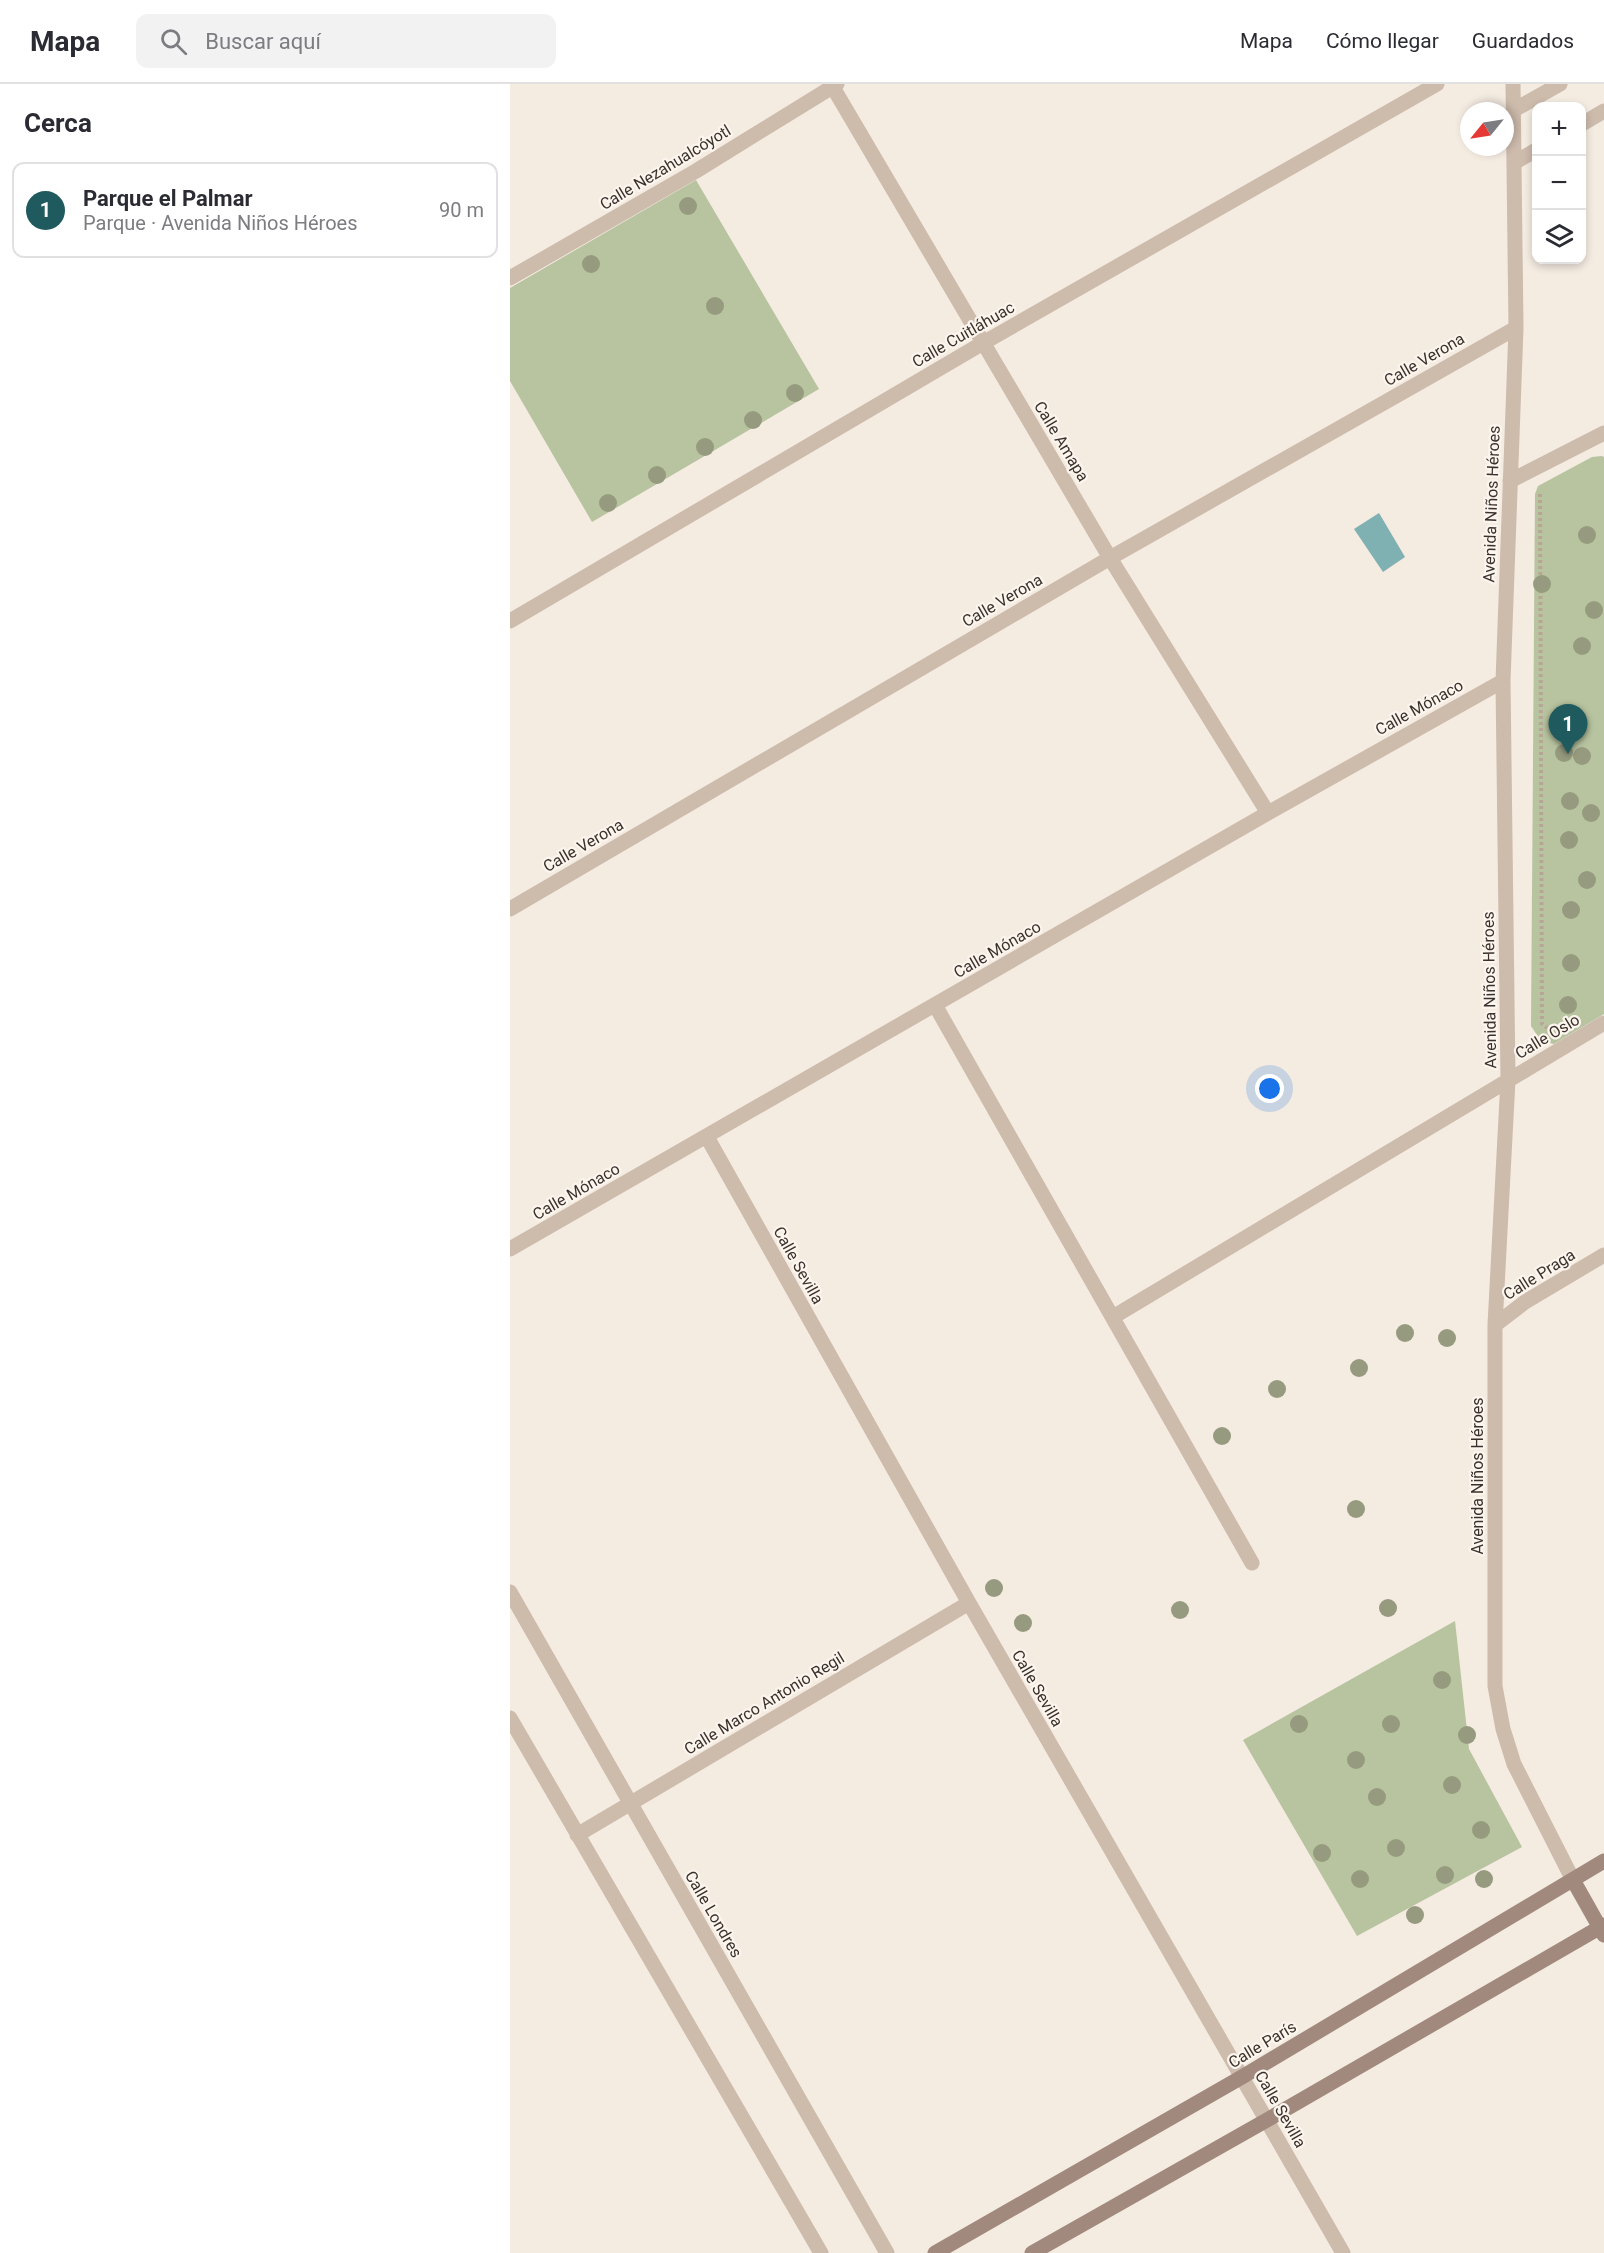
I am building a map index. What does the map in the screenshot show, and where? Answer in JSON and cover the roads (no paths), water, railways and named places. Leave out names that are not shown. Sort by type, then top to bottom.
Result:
[{"type":"main road","name":"Calle París","points":[[935,2253],[1242,2077],[1604,1861]]},
{"type":"main road","points":[[1032,2253],[1603,1929],[1572,1880]]},
{"type":"street","name":"Calle Cuitláhuac","points":[[510,621],[983,343],[1437,84]]},
{"type":"street","name":"Avenida Niños Héroes","points":[[1514,84],[1514,102]]},
{"type":"street","points":[[1514,110],[1560,84]]},
{"type":"street","name":"Calle Amapa","points":[[833,85],[1110,558],[1268,813]]},
{"type":"street","name":"Calle Nezahualcóyotl","points":[[510,278],[696,171],[833,85]]},
{"type":"street","points":[[1586,121],[1604,111]]},
{"type":"street","points":[[1514,163],[1532,152]]},
{"type":"street","name":"Avenida Niños Héroes","points":[[1514,156],[1516,328],[1503,681],[1508,1080],[1495,1325],[1495,1686],[1503,1728],[1514,1764],[1572,1880]]},
{"type":"street","name":"Calle Verona","points":[[510,909],[1110,558],[1516,328]]},
{"type":"street","points":[[1510,481],[1604,433]]},
{"type":"street","name":"Calle Mónaco","points":[[510,1250],[1268,813],[1503,681]]},
{"type":"street","points":[[935,1005],[1252,1563]]},
{"type":"street","name":"Calle Oslo","points":[[1113,1317],[1604,1023]]},
{"type":"street","name":"Calle Sevilla","points":[[707,1137],[969,1603],[1343,2253]]},
{"type":"street","name":"Calle Praga","points":[[1495,1325],[1525,1302],[1604,1255]]},
{"type":"street","name":"Calle Londres","points":[[510,1592],[887,2253]]},
{"type":"street","name":"Calle Marco Antonio Regil","points":[[578,1835],[969,1603]]},
{"type":"street","points":[[510,1718],[821,2253]]},
{"type":"water","points":[[1379,513],[1405,557],[1383,572],[1354,529]]},
{"type":"place","name":"Parque el Palmar","points":[[1568,754]]}]
